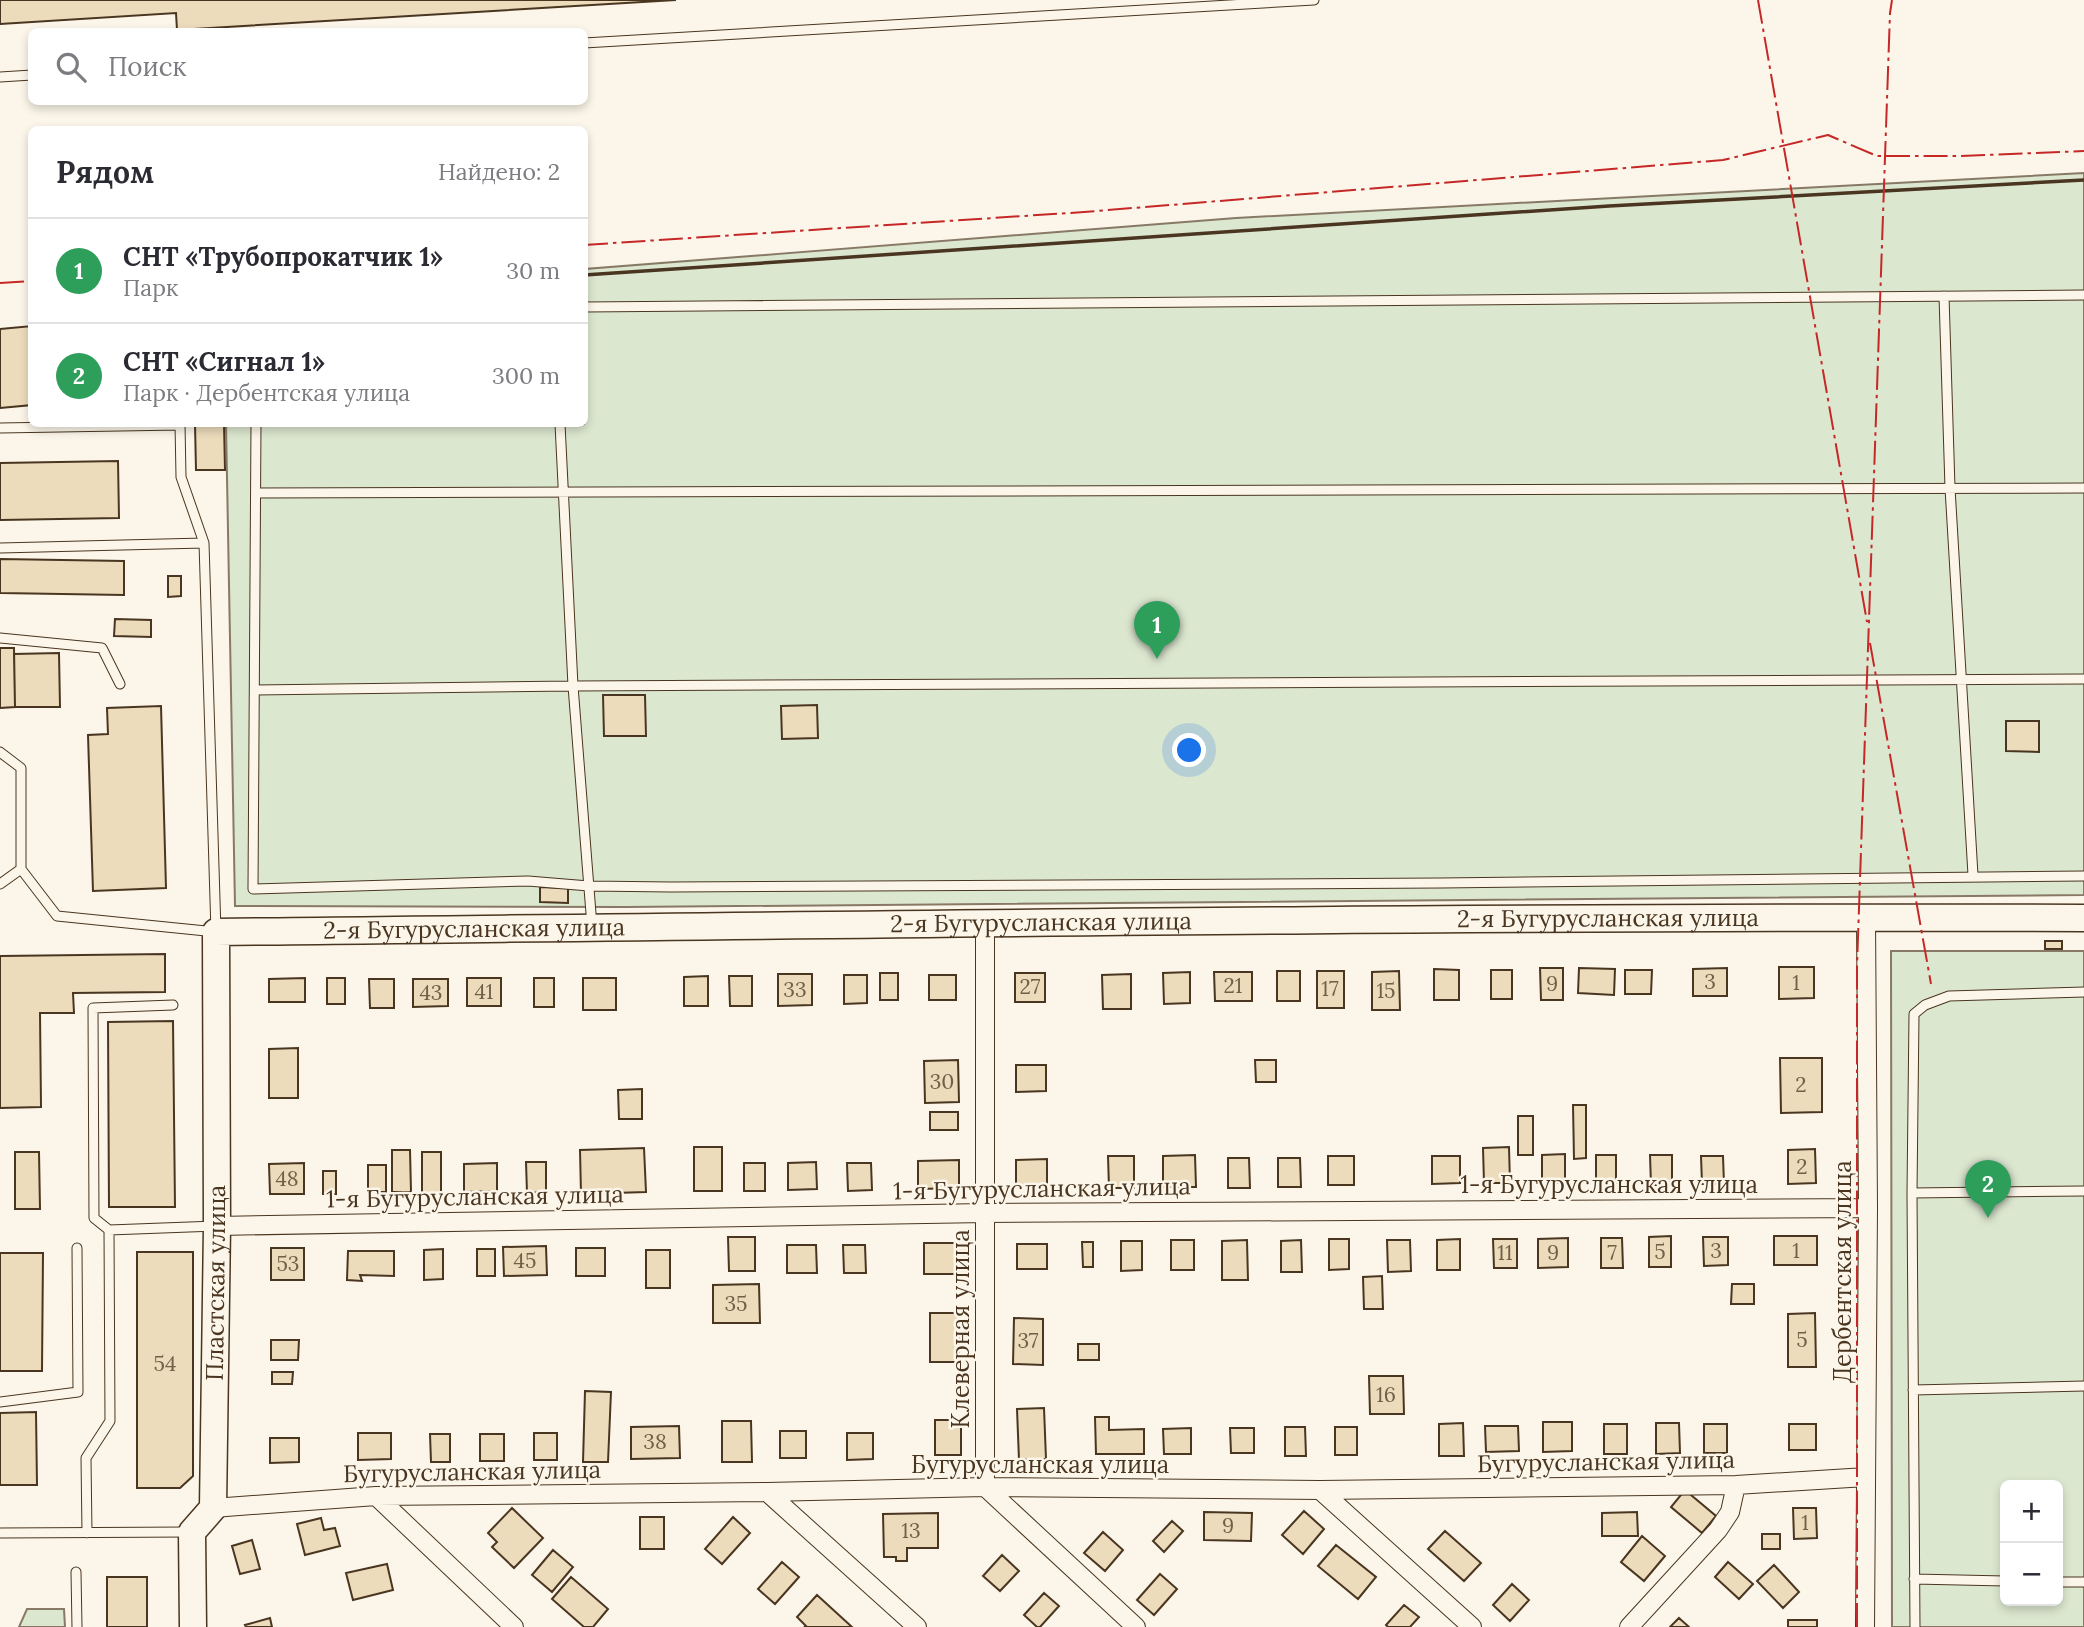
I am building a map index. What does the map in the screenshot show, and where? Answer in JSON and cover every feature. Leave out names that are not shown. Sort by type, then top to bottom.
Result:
[{"type":"street","name":"Дербентская улица","points":[[1865,1627],[1868,1208],[1866,917]]},
{"type":"street","name":"2-я Бугурусланская улица","points":[[216,932],[985,923],[2084,918]]},
{"type":"street","name":"Клеверная улица","points":[[985,923],[985,1487]]},
{"type":"street","name":"Пластская улица","points":[[213,1508],[217,1226],[216,932]]},
{"type":"street","name":"1-я Бугурусланская улица","points":[[217,1226],[985,1213],[1868,1208]]},
{"type":"street","name":"Бугурусланская улица","points":[[213,1508],[376,1496],[985,1487],[1320,1490],[1736,1485],[1867,1477]]},
{"type":"street","points":[[1629,1627],[1718,1530],[1730,1512],[1736,1485]]},
{"type":"street","points":[[985,1487],[1136,1627]]},
{"type":"street","points":[[1320,1490],[1472,1627]]},
{"type":"street","points":[[767,1492],[917,1627]]},
{"type":"street","points":[[376,1496],[514,1627]]},
{"type":"street","points":[[193,1627],[192,1532],[213,1508]]},
{"type":"lane","points":[[588,43],[1314,0]]},
{"type":"lane","points":[[0,77],[28,75]]},
{"type":"lane","points":[[588,307],[2084,295]]},
{"type":"lane","points":[[1944,296],[1950,488],[1973,876]]},
{"type":"lane","points":[[0,428],[45,427]]},
{"type":"lane","points":[[0,751],[21,768],[21,869],[57,916],[216,932],[204,543],[181,477],[180,427]]},
{"type":"lane","points":[[256,427],[253,889],[528,881],[590,886],[1427,884],[2084,876]]},
{"type":"lane","points":[[560,427],[573,686],[592,928]]},
{"type":"lane","points":[[256,493],[2084,488]]},
{"type":"lane","points":[[0,548],[204,543]]},
{"type":"lane","points":[[0,638],[102,648],[120,684]]},
{"type":"lane","points":[[255,690],[2084,679]]},
{"type":"lane","points":[[0,884],[21,869]]},
{"type":"lane","points":[[1915,1627],[1912,1193],[1914,1014],[1924,1005],[1949,996],[2084,992]]},
{"type":"lane","points":[[173,1005],[93,1007],[94,1218],[109,1230],[217,1226]]},
{"type":"lane","points":[[1912,1193],[2084,1191]]},
{"type":"lane","points":[[87,1532],[86,1458],[110,1421],[109,1230]]},
{"type":"lane","points":[[0,1402],[78,1392],[77,1248]]},
{"type":"lane","points":[[1913,1390],[2084,1386]]},
{"type":"lane","points":[[0,1533],[192,1532]]},
{"type":"lane","points":[[76,1572],[78,1627]]},
{"type":"lane","points":[[1914,1579],[2000,1581]]},
{"type":"lane","points":[[2063,1582],[2084,1582]]},
{"type":"green space","points":[[2084,173],[2084,895],[626,907],[235,906],[226,427],[588,427],[588,269],[1236,218]]},
{"type":"green space","points":[[1891,951],[2084,951],[2084,1627],[1892,1627]]},
{"type":"green space","points":[[27,1609],[64,1609],[65,1627],[19,1627]]},
{"type":"building","points":[[0,0],[676,0],[210,28],[177,28],[176,13],[0,24]]},
{"type":"building","points":[[28,326],[28,405],[0,408],[0,329]]},
{"type":"building","points":[[195,427],[224,427],[225,470],[196,470]]},
{"type":"building","points":[[118,461],[119,518],[0,520],[0,463]]},
{"type":"building","points":[[0,559],[124,561],[124,595],[0,593]]},
{"type":"building","points":[[168,576],[181,576],[181,596],[168,597]]},
{"type":"building","points":[[115,619],[151,620],[151,637],[114,636]]},
{"type":"building","points":[[0,648],[14,648],[15,707],[0,708]]},
{"type":"building","points":[[59,653],[60,707],[15,707],[14,654]]},
{"type":"building","points":[[603,695],[645,695],[646,736],[604,736]]},
{"type":"building","points":[[817,705],[818,738],[782,739],[781,706]]},
{"type":"building","points":[[161,706],[166,888],[93,891],[88,735],[108,734],[107,708]]},
{"type":"building","points":[[2006,721],[2039,721],[2039,752],[2006,751]]},
{"type":"building","points":[[540,887],[568,888],[568,903],[540,902]]},
{"type":"building","points":[[2045,941],[2062,941],[2062,949],[2045,949]]},
{"type":"building","points":[[165,954],[165,992],[73,993],[74,1013],[40,1013],[41,1107],[0,1108],[0,956]]},
{"type":"building","points":[[1779,967],[1814,967],[1814,998],[1779,999]]},
{"type":"building","points":[[1540,968],[1563,968],[1563,1000],[1541,1000]]},
{"type":"building","points":[[1579,968],[1615,969],[1614,995],[1578,993]]},
{"type":"building","points":[[1727,968],[1727,996],[1693,996],[1693,969]]},
{"type":"building","points":[[1434,969],[1459,970],[1459,1000],[1434,1000]]},
{"type":"building","points":[[1491,970],[1512,970],[1512,999],[1491,999]]},
{"type":"building","points":[[1625,970],[1652,970],[1651,994],[1625,994]]},
{"type":"building","points":[[1277,971],[1300,971],[1300,1001],[1277,1001]]},
{"type":"building","points":[[1317,971],[1344,971],[1344,1008],[1317,1008]]},
{"type":"building","points":[[1399,971],[1400,1010],[1372,1010],[1372,972]]},
{"type":"building","points":[[1190,972],[1190,1003],[1164,1004],[1163,973]]},
{"type":"building","points":[[1214,972],[1252,972],[1252,1001],[1215,1001]]},
{"type":"building","points":[[880,973],[898,973],[898,1000],[880,1000]]},
{"type":"building","points":[[1015,973],[1045,973],[1045,1002],[1015,1002]]},
{"type":"building","points":[[778,974],[812,974],[812,1005],[778,1006]]},
{"type":"building","points":[[1131,974],[1131,1009],[1103,1009],[1102,975]]},
{"type":"building","points":[[844,975],[867,975],[867,1003],[844,1004]]},
{"type":"building","points":[[929,975],[956,975],[956,1000],[929,1000]]},
{"type":"building","points":[[708,976],[708,1006],[684,1006],[684,977]]},
{"type":"building","points":[[729,976],[752,976],[752,1006],[730,1006]]},
{"type":"building","points":[[305,978],[305,1002],[269,1002],[269,979]]},
{"type":"building","points":[[327,978],[345,978],[345,1004],[327,1004]]},
{"type":"building","points":[[467,978],[501,978],[501,1006],[467,1006]]},
{"type":"building","points":[[534,978],[554,978],[554,1007],[534,1007]]},
{"type":"building","points":[[583,978],[616,978],[616,1010],[583,1010]]},
{"type":"building","points":[[369,979],[394,979],[394,1008],[370,1008]]},
{"type":"building","points":[[413,979],[448,979],[448,1006],[413,1007]]},
{"type":"building","points":[[173,1021],[175,1207],[109,1207],[108,1022]]},
{"type":"building","points":[[298,1048],[298,1098],[269,1098],[269,1049]]},
{"type":"building","points":[[1780,1058],[1822,1058],[1822,1112],[1781,1113]]},
{"type":"building","points":[[958,1060],[959,1102],[925,1103],[924,1061]]},
{"type":"building","points":[[1255,1060],[1276,1060],[1276,1082],[1256,1082]]},
{"type":"building","points":[[1016,1065],[1046,1065],[1046,1091],[1016,1092]]},
{"type":"building","points":[[642,1089],[642,1119],[619,1119],[618,1090]]},
{"type":"building","points":[[1573,1105],[1586,1105],[1586,1158],[1574,1159]]},
{"type":"building","points":[[930,1112],[958,1112],[958,1130],[930,1130]]},
{"type":"building","points":[[1518,1116],[1533,1116],[1533,1155],[1518,1155]]},
{"type":"building","points":[[694,1147],[722,1147],[722,1191],[694,1191]]},
{"type":"building","points":[[1509,1147],[1510,1183],[1484,1183],[1483,1148]]},
{"type":"building","points":[[644,1148],[646,1192],[581,1194],[580,1150]]},
{"type":"building","points":[[1815,1149],[1816,1183],[1788,1184],[1788,1150]]},
{"type":"building","points":[[392,1150],[410,1150],[411,1192],[392,1192]]},
{"type":"building","points":[[15,1152],[39,1152],[40,1209],[15,1209]]},
{"type":"building","points":[[422,1152],[441,1152],[441,1193],[422,1193]]},
{"type":"building","points":[[1565,1154],[1565,1183],[1542,1183],[1542,1155]]},
{"type":"building","points":[[1195,1155],[1196,1187],[1163,1187],[1163,1156]]},
{"type":"building","points":[[1596,1155],[1616,1155],[1616,1183],[1596,1183]]},
{"type":"building","points":[[1650,1155],[1672,1155],[1672,1185],[1651,1185]]},
{"type":"building","points":[[1108,1156],[1134,1156],[1134,1188],[1109,1188]]},
{"type":"building","points":[[1328,1156],[1354,1156],[1354,1185],[1328,1185]]},
{"type":"building","points":[[1432,1156],[1460,1156],[1460,1183],[1432,1184]]},
{"type":"building","points":[[1701,1156],[1723,1156],[1724,1184],[1702,1184]]},
{"type":"building","points":[[1228,1158],[1249,1158],[1250,1188],[1228,1188]]},
{"type":"building","points":[[1278,1158],[1300,1158],[1301,1187],[1278,1187]]},
{"type":"building","points":[[1047,1159],[1047,1187],[1016,1187],[1016,1160]]},
{"type":"building","points":[[959,1160],[959,1188],[918,1189],[918,1161]]},
{"type":"building","points":[[526,1162],[546,1162],[546,1192],[527,1193]]},
{"type":"building","points":[[816,1162],[817,1189],[788,1190],[788,1163]]},
{"type":"building","points":[[304,1163],[304,1194],[270,1194],[269,1164]]},
{"type":"building","points":[[497,1163],[497,1191],[464,1192],[464,1164]]},
{"type":"building","points":[[744,1163],[765,1163],[765,1191],[744,1191]]},
{"type":"building","points":[[847,1163],[871,1163],[872,1190],[848,1191]]},
{"type":"building","points":[[368,1165],[386,1165],[386,1192],[368,1192]]},
{"type":"building","points":[[323,1171],[336,1171],[336,1194],[323,1194]]},
{"type":"building","points":[[1671,1236],[1671,1267],[1649,1267],[1649,1237]]},
{"type":"building","points":[[1774,1236],[1817,1236],[1817,1265],[1774,1265]]},
{"type":"building","points":[[728,1237],[755,1237],[755,1271],[729,1271]]},
{"type":"building","points":[[1703,1237],[1728,1237],[1728,1265],[1704,1266]]},
{"type":"building","points":[[1568,1238],[1568,1267],[1538,1268],[1538,1239]]},
{"type":"building","points":[[1601,1238],[1622,1238],[1623,1268],[1601,1268]]},
{"type":"building","points":[[1329,1239],[1349,1239],[1349,1269],[1329,1270]]},
{"type":"building","points":[[1460,1239],[1460,1270],[1437,1270],[1437,1240]]},
{"type":"building","points":[[1493,1239],[1517,1239],[1517,1268],[1494,1268]]},
{"type":"building","points":[[1171,1240],[1194,1240],[1194,1270],[1171,1270]]},
{"type":"building","points":[[1247,1240],[1248,1280],[1222,1280],[1222,1241]]},
{"type":"building","points":[[1301,1240],[1302,1272],[1281,1272],[1281,1241]]},
{"type":"building","points":[[1387,1240],[1410,1240],[1411,1271],[1388,1272]]},
{"type":"building","points":[[1121,1241],[1142,1241],[1142,1270],[1121,1271]]},
{"type":"building","points":[[1082,1242],[1093,1242],[1093,1267],[1083,1267]]},
{"type":"building","points":[[924,1243],[970,1243],[970,1274],[924,1274]]},
{"type":"building","points":[[1017,1244],[1047,1244],[1047,1269],[1017,1269]]},
{"type":"building","points":[[787,1245],[816,1245],[817,1273],[787,1273]]},
{"type":"building","points":[[843,1245],[865,1245],[866,1273],[844,1273]]},
{"type":"building","points":[[546,1246],[547,1275],[504,1276],[503,1247]]},
{"type":"building","points":[[271,1248],[304,1248],[304,1280],[271,1280]]},
{"type":"building","points":[[576,1248],[605,1248],[605,1276],[576,1276]]},
{"type":"building","points":[[443,1249],[443,1279],[424,1280],[424,1250]]},
{"type":"building","points":[[477,1249],[495,1249],[495,1276],[477,1276]]},
{"type":"building","points":[[646,1250],[670,1250],[670,1288],[646,1288]]},
{"type":"building","points":[[348,1251],[394,1251],[394,1276],[360,1275],[362,1281],[347,1280]]},
{"type":"building","points":[[137,1252],[193,1252],[193,1476],[180,1488],[137,1488]]},
{"type":"building","points":[[0,1253],[43,1253],[42,1371],[0,1371]]},
{"type":"building","points":[[1382,1276],[1383,1309],[1364,1309],[1363,1277]]},
{"type":"building","points":[[759,1284],[760,1323],[713,1323],[713,1285]]},
{"type":"building","points":[[1732,1284],[1754,1284],[1754,1304],[1731,1304]]},
{"type":"building","points":[[930,1313],[959,1313],[959,1362],[930,1362]]},
{"type":"building","points":[[1815,1313],[1816,1367],[1788,1367],[1788,1314]]},
{"type":"building","points":[[1014,1318],[1043,1319],[1043,1365],[1013,1364]]},
{"type":"building","points":[[271,1340],[299,1340],[298,1360],[271,1360]]},
{"type":"building","points":[[1078,1344],[1099,1344],[1099,1360],[1078,1360]]},
{"type":"building","points":[[272,1372],[293,1372],[292,1384],[272,1384]]},
{"type":"building","points":[[1369,1376],[1403,1376],[1404,1414],[1370,1414]]},
{"type":"building","points":[[585,1391],[611,1392],[608,1462],[583,1462]]},
{"type":"building","points":[[1044,1408],[1046,1459],[1019,1460],[1017,1409]]},
{"type":"building","points":[[36,1412],[37,1485],[0,1485],[0,1413]]},
{"type":"building","points":[[1095,1417],[1109,1417],[1109,1430],[1144,1429],[1144,1454],[1096,1454]]},
{"type":"building","points":[[935,1420],[961,1420],[961,1455],[935,1455]]},
{"type":"building","points":[[722,1421],[751,1421],[752,1462],[722,1462]]},
{"type":"building","points":[[1543,1422],[1572,1422],[1572,1451],[1543,1452]]},
{"type":"building","points":[[1463,1423],[1464,1456],[1439,1456],[1439,1424]]},
{"type":"building","points":[[1656,1423],[1679,1423],[1680,1453],[1656,1454]]},
{"type":"building","points":[[1604,1424],[1627,1424],[1627,1454],[1604,1454]]},
{"type":"building","points":[[1704,1424],[1727,1424],[1727,1453],[1704,1453]]},
{"type":"building","points":[[1789,1424],[1816,1424],[1816,1450],[1789,1450]]},
{"type":"building","points":[[679,1426],[680,1458],[631,1459],[631,1427]]},
{"type":"building","points":[[1485,1426],[1518,1426],[1519,1451],[1486,1452]]},
{"type":"building","points":[[1285,1427],[1305,1427],[1306,1456],[1285,1456]]},
{"type":"building","points":[[1335,1427],[1357,1427],[1357,1455],[1335,1455]]},
{"type":"building","points":[[1191,1428],[1191,1454],[1164,1454],[1163,1429]]},
{"type":"building","points":[[1230,1428],[1254,1428],[1254,1453],[1231,1453]]},
{"type":"building","points":[[780,1431],[806,1431],[806,1458],[780,1458]]},
{"type":"building","points":[[358,1433],[391,1433],[391,1459],[358,1460]]},
{"type":"building","points":[[534,1433],[557,1433],[557,1460],[534,1460]]},
{"type":"building","points":[[847,1433],[873,1433],[873,1459],[847,1460]]},
{"type":"building","points":[[430,1434],[450,1434],[450,1462],[431,1462]]},
{"type":"building","points":[[480,1434],[504,1434],[504,1461],[480,1461]]},
{"type":"building","points":[[270,1438],[299,1438],[299,1462],[270,1463]]},
{"type":"building","points":[[1685,1490],[1716,1516],[1702,1533],[1671,1507]]},
{"type":"building","points":[[512,1508],[543,1538],[514,1568],[492,1547],[497,1542],[488,1533]]},
{"type":"building","points":[[1793,1508],[1816,1508],[1817,1538],[1794,1539]]},
{"type":"building","points":[[1304,1511],[1324,1529],[1303,1554],[1282,1535]]},
{"type":"building","points":[[1204,1512],[1252,1513],[1251,1541],[1204,1540]]},
{"type":"building","points":[[1637,1512],[1638,1536],[1602,1536],[1602,1513]]},
{"type":"building","points":[[938,1513],[938,1548],[907,1548],[907,1561],[884,1557],[883,1514]]},
{"type":"building","points":[[640,1517],[664,1517],[664,1549],[640,1549]]},
{"type":"building","points":[[733,1517],[750,1533],[722,1564],[705,1549]]},
{"type":"building","points":[[321,1518],[324,1530],[335,1528],[340,1546],[305,1555],[297,1524]]},
{"type":"building","points":[[1172,1521],[1183,1531],[1164,1552],[1153,1541]]},
{"type":"building","points":[[1445,1531],[1481,1563],[1464,1581],[1428,1549]]},
{"type":"building","points":[[1103,1532],[1123,1550],[1105,1571],[1084,1553]]},
{"type":"building","points":[[1762,1534],[1780,1534],[1780,1549],[1762,1549]]},
{"type":"building","points":[[1642,1536],[1665,1556],[1644,1581],[1621,1562]]},
{"type":"building","points":[[252,1540],[260,1569],[240,1574],[232,1546]]},
{"type":"building","points":[[1336,1545],[1376,1577],[1358,1599],[1318,1566]]},
{"type":"building","points":[[553,1550],[573,1567],[552,1592],[532,1575]]},
{"type":"building","points":[[1002,1555],[1019,1571],[1000,1591],[983,1576]]},
{"type":"building","points":[[782,1562],[799,1577],[775,1604],[758,1589]]},
{"type":"building","points":[[1728,1562],[1753,1584],[1739,1599],[1715,1577]]},
{"type":"building","points":[[387,1564],[393,1590],[353,1600],[346,1573]]},
{"type":"building","points":[[1774,1565],[1799,1592],[1783,1608],[1757,1581]]},
{"type":"building","points":[[1160,1574],[1177,1589],[1154,1615],[1137,1600]]},
{"type":"building","points":[[107,1577],[147,1577],[147,1627],[107,1627]]},
{"type":"building","points":[[571,1577],[608,1609],[593,1627],[584,1627],[552,1599]]},
{"type":"building","points":[[1512,1584],[1529,1600],[1510,1621],[1493,1605]]},
{"type":"building","points":[[1044,1593],[1059,1606],[1037,1627],[1024,1615]]},
{"type":"building","points":[[817,1595],[852,1627],[804,1627],[806,1626],[797,1617]]},
{"type":"building","points":[[1404,1605],[1419,1617],[1410,1627],[1388,1627],[1386,1625]]},
{"type":"building","points":[[270,1618],[272,1627],[245,1625]]},
{"type":"building","points":[[1679,1618],[1689,1627],[1670,1627]]},
{"type":"building","points":[[1788,1620],[1817,1620],[1817,1627],[1788,1627]]},
{"type":"wall","points":[[588,275],[1609,206],[2084,180]]},
{"type":"power","points":[[1758,0],[1867,622]]},
{"type":"power","points":[[1857,1627],[1857,966],[1892,0]]},
{"type":"power","points":[[588,245],[1084,212],[1723,160],[1828,135],[1877,156],[2084,151]]},
{"type":"power","points":[[0,283],[28,281]]},
{"type":"power","points":[[1870,643],[1931,984]]},
{"type":"place","name":"СНТ «Трубопрокатчик 1»","points":[[1157,659]]},
{"type":"place","name":"СНТ «Сигнал 1»","points":[[1988,1218]]}]
